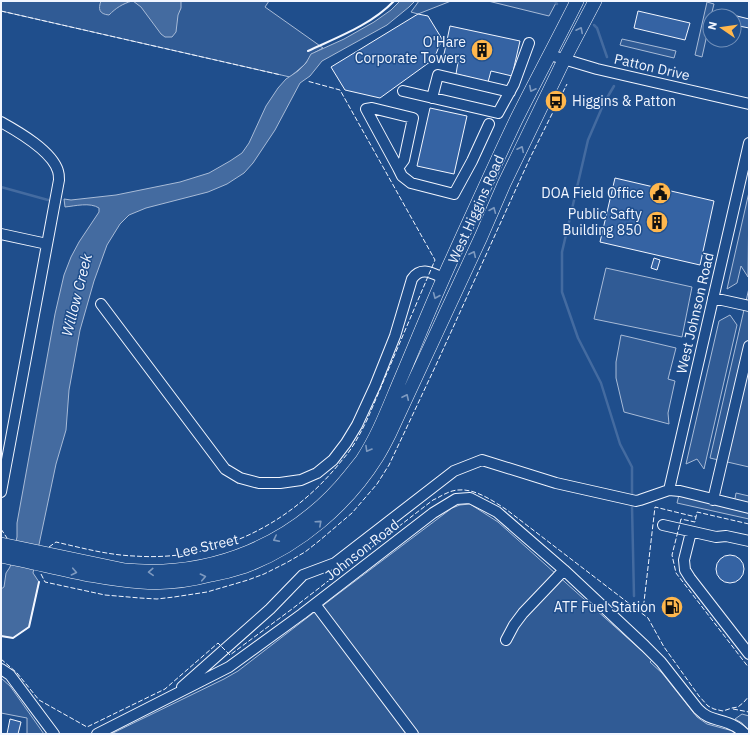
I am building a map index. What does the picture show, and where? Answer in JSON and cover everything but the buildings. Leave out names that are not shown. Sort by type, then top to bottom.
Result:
[{"type":"main road","name":"West Higgins Road","points":[[386,415],[443,278],[507,140],[577,1]]},
{"type":"main road","name":"West Higgins Road","points":[[390,433],[482,237],[504,184],[564,60],[595,1]]},
{"type":"main road","name":"Lee Street","points":[[1,544],[9,554],[144,572],[196,568],[224,561],[247,553],[282,536],[329,499],[362,460],[386,415]]},
{"type":"main road","name":"Lee Street","points":[[37,558],[98,577],[143,583],[168,582],[198,578],[226,572],[246,565],[265,558],[288,545],[314,528],[332,512],[362,479],[378,456],[390,433]]},
{"type":"street","points":[[403,91],[498,113],[514,84],[529,43]]},
{"type":"street","name":"Patton Drive","points":[[550,55],[597,69],[749,104]]},
{"type":"street","points":[[432,98],[438,74],[510,92]]},
{"type":"street","points":[[398,168],[404,160],[413,118],[372,108],[366,109],[402,176],[411,183],[454,194],[472,161],[488,124]]},
{"type":"street","points":[[1,122],[48,153],[59,172],[59,180],[1,492]]},
{"type":"street","name":"West Johnson Road","points":[[670,490],[749,143]]},
{"type":"street","points":[[1,234],[47,244]]},
{"type":"street","points":[[100,304],[225,469],[240,478],[259,483],[280,483],[301,480],[317,473],[333,460],[357,425],[378,379],[395,336],[412,279],[416,274],[424,271],[443,278]]},
{"type":"street","points":[[713,298],[749,306]]},
{"type":"street","points":[[713,500],[749,346]]},
{"type":"street","points":[[174,695],[270,609],[303,575],[335,563],[454,470],[482,460],[556,483],[636,501],[670,490],[749,508]]},
{"type":"street","name":"Johnson Road","points":[[97,734],[229,667],[315,604],[433,513],[456,499],[470,498],[497,512],[564,570],[661,662],[705,716],[729,723],[738,728],[744,734]]},
{"type":"street","points":[[663,525],[716,537],[726,536],[749,541]]},
{"type":"street","points":[[691,532],[684,560],[685,570],[749,654]]},
{"type":"street","points":[[506,640],[514,625],[523,613],[564,570]]},
{"type":"street","points":[[315,604],[414,734]]},
{"type":"street","points":[[1,668],[10,675],[54,734]]},
{"type":"shaded area","points":[[1,1],[269,1],[265,7],[323,48],[314,53],[304,65],[290,77],[1,11]]},
{"type":"shaded area","points":[[419,1],[451,1],[418,14],[411,12]]},
{"type":"shaded area","points":[[488,1],[557,1],[549,16]]},
{"type":"shaded area","points":[[707,2],[714,4],[713,8],[706,8]]},
{"type":"shaded area","points":[[702,24],[702,48],[704,48],[702,57],[695,55]]},
{"type":"shaded area","points":[[622,39],[676,51],[674,58],[620,45]]},
{"type":"shaded area","points":[[749,192],[748,277],[741,266],[737,283],[727,289]]},
{"type":"shaded area","points":[[606,268],[692,287],[682,337],[594,319]]},
{"type":"shaded area","points":[[749,288],[749,467],[710,458]]},
{"type":"shaded area","points":[[730,315],[737,325],[704,469],[697,459],[686,464],[719,321]]},
{"type":"shaded area","points":[[621,335],[676,348],[668,379],[675,381],[668,413],[669,424],[624,412],[616,378],[616,362]]},
{"type":"shaded area","points":[[680,491],[734,504],[736,493],[749,496],[749,519],[677,503]]},
{"type":"shaded area","points":[[470,504],[498,522],[652,660],[650,662],[662,673],[697,717],[707,724],[733,731],[736,734],[111,734],[238,671],[452,508]]},
{"type":"shaded area","points":[[1,678],[10,686],[44,734],[27,734],[27,718],[1,713]]},
{"type":"shaded area","points":[[742,714],[749,716],[749,731],[742,723],[735,719]]},
{"type":"water","points":[[101,1],[132,1],[119,6],[109,15],[103,14],[100,11]]},
{"type":"water","points":[[133,1],[181,1],[176,32],[172,37],[165,37],[161,34],[141,7]]},
{"type":"water","name":"Willow Creek","points":[[400,1],[415,1],[387,25],[322,61],[310,76],[300,83],[275,130],[253,163],[244,173],[227,184],[208,192],[146,208],[129,215],[120,224],[107,245],[94,281],[80,330],[69,390],[66,430],[56,464],[33,573],[39,582],[29,627],[13,638],[1,636],[1,589],[4,587],[6,573],[10,567],[17,537],[17,523],[55,314],[64,275],[79,242],[99,212],[99,208],[91,205],[65,207],[64,199],[71,200],[116,195],[180,182],[209,173],[230,161],[242,153],[249,143],[266,106],[278,88],[286,79],[298,71],[306,63],[311,54],[344,39],[374,22],[391,10]]},
{"type":"waterway","points":[[594,25],[597,28],[607,57]]},
{"type":"waterway","points":[[614,86],[604,103],[588,140],[562,252],[562,292],[578,338],[601,383],[620,444],[632,467],[632,494]]},
{"type":"waterway","points":[[1,187],[48,200]]},
{"type":"waterway","points":[[632,506],[634,596]]},
{"type":"fence","points":[[1,11],[281,75]]},
{"type":"fence","points":[[49,547],[56,542],[114,554],[134,556],[165,556],[194,553],[223,545],[250,534],[276,520],[300,502],[323,482],[343,459],[359,436],[435,260],[340,90],[307,81]]},
{"type":"fence","points":[[41,574],[45,582],[105,595],[157,599],[207,592],[248,580],[286,563],[305,552],[352,513],[377,484],[389,465],[530,158],[567,84]]},
{"type":"fence","points":[[1,659],[17,673],[39,700],[87,727],[165,689],[218,643],[230,655],[433,500],[455,490],[463,490],[471,491],[486,497],[507,510],[648,618],[664,647],[699,696],[708,706],[723,711],[738,707],[749,696]]},
{"type":"fence","points":[[640,612],[644,602],[655,507],[696,517]]},
{"type":"fence","points":[[749,524],[697,512],[695,522],[681,519],[672,555],[676,573],[749,668]]},
{"type":"fence","points":[[1,529],[7,538]]},
{"type":"fence","points":[[733,709],[749,712]]},
{"type":"wall","points":[[308,51],[365,24],[394,1]]},
{"type":"wall","points":[[1,636],[13,638],[29,627],[39,582]]},
{"type":"place","name":"O'Hare Corporate Towers","points":[[482,50]]},
{"type":"place","name":"Higgins & Patton","points":[[556,101]]},
{"type":"place","name":"DOA Field Office","points":[[660,193]]},
{"type":"place","name":"Public Safty Building 850","points":[[657,222]]},
{"type":"place","name":"ATF Fuel Station","points":[[672,607]]}]
